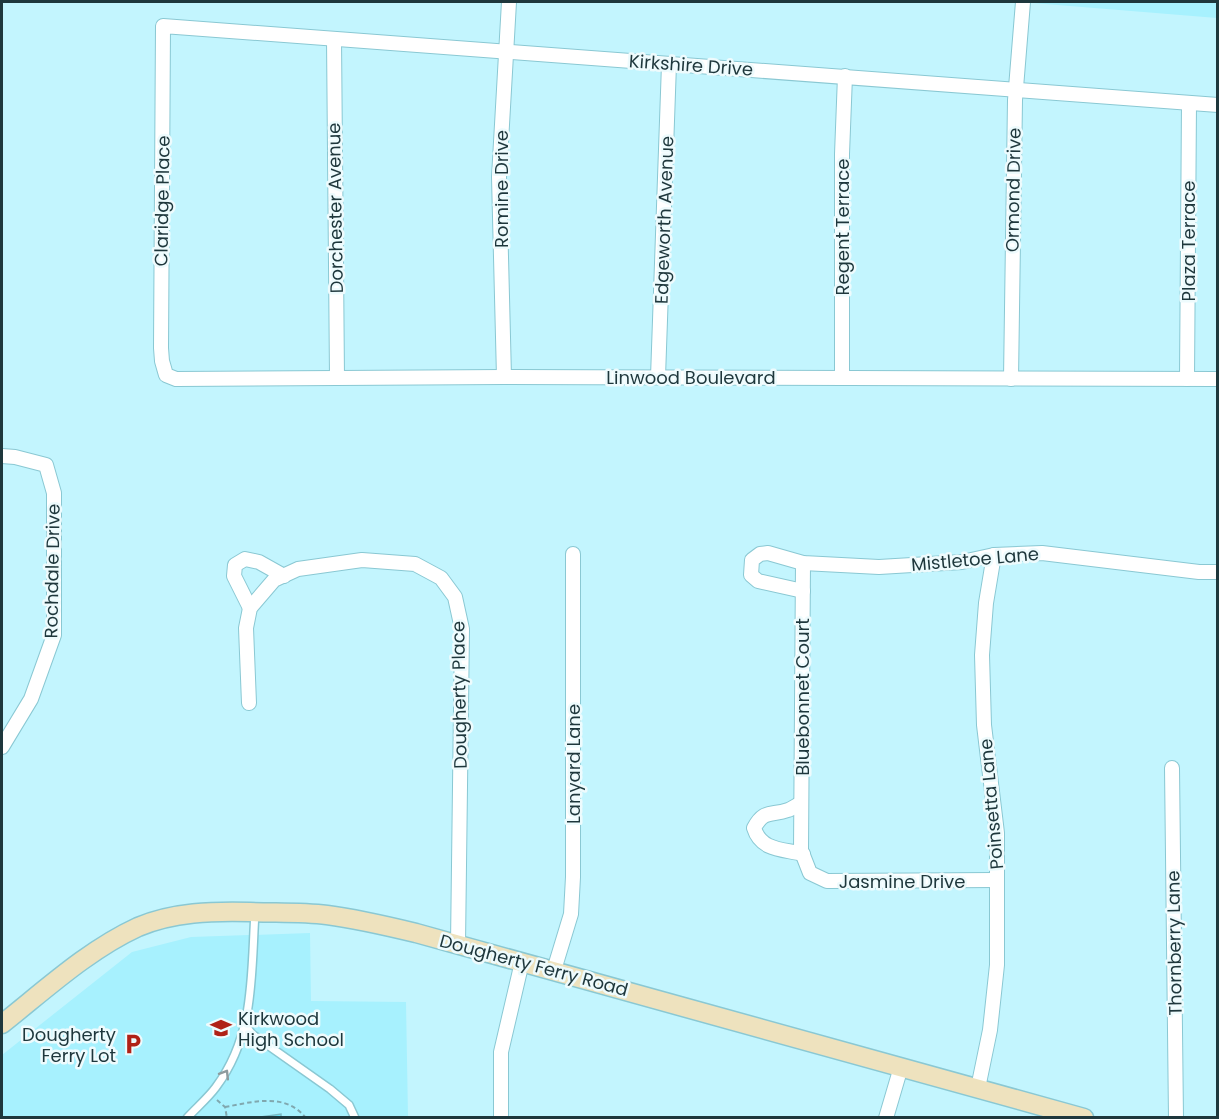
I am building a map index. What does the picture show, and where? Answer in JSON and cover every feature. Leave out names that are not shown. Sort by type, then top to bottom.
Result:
[{"type":"main road","name":"Dougherty Ferry Road","points":[[2,1024],[83,960],[119,937],[162,919],[218,912],[315,914],[353,919],[458,944],[1084,1118]]},
{"type":"street","name":"Romine Drive","points":[[504,377],[499,177],[509,2]]},
{"type":"street","name":"Ormond Drive","points":[[1011,379],[1015,100],[1023,2]]},
{"type":"street","name":"Kirkshire Drive","points":[[164,27],[1017,88],[1218,105]]},
{"type":"street","name":"Claridge Place","points":[[164,27],[161,348],[166,375]]},
{"type":"street","name":"Dorchester Avenue","points":[[334,39],[337,377]]},
{"type":"street","name":"Edgeworth Avenue","points":[[658,377],[669,64]]},
{"type":"street","name":"Regent Terrace","points":[[842,378],[842,154],[845,76]]},
{"type":"street","name":"Plaza Terrace","points":[[1187,379],[1189,103]]},
{"type":"street","name":"Linwood Boulevard","points":[[166,375],[188,380],[337,377],[1218,379]]},
{"type":"street","name":"Rochdale Drive","points":[[2,456],[46,465],[54,493],[54,635],[31,699],[2,747]]},
{"type":"street","name":"Mistletoe Lane","points":[[803,563],[879,567],[962,562],[994,555],[1042,553],[1081,556],[1149,567],[1218,572]]},
{"type":"street","name":"Lanyard Lane","points":[[554,970],[571,914],[573,877],[573,554]]},
{"type":"street","points":[[803,563],[780,556],[760,554],[753,560],[751,567],[751,575],[758,581],[803,591]]},
{"type":"street","name":"Poinsetta Lane","points":[[978,1088],[990,1030],[998,965],[997,833],[984,725],[982,655],[986,603],[994,555]]},
{"type":"street","points":[[249,703],[246,628],[250,608],[234,576],[235,565],[244,559],[252,560],[284,576]]},
{"type":"street","name":"Dougherty Place","points":[[250,608],[274,580],[298,569],[362,560],[415,564],[441,578],[455,597],[462,629],[458,944]]},
{"type":"street","name":"Bluebonnet Court","points":[[803,563],[802,854],[810,873]]},
{"type":"street","name":"Thornberry Lane","points":[[1172,768],[1176,1118]]},
{"type":"street","points":[[801,803],[787,811],[770,813],[759,818],[754,828],[757,838],[767,846],[802,854]]},
{"type":"street","name":"Jasmine Drive","points":[[810,873],[827,881],[996,880]]},
{"type":"street","points":[[501,1118],[501,1052],[522,962]]},
{"type":"street","points":[[886,1118],[901,1067]]},
{"type":"lane","points":[[187,1118],[215,1089],[235,1057],[246,1026],[250,1002],[255,912]]},
{"type":"lane","points":[[246,1026],[252,1034],[336,1094],[349,1105],[355,1118]]},
{"type":"path","points":[[210,1094],[225,1107],[227,1118]]},
{"type":"path","points":[[225,1107],[267,1100],[279,1101],[291,1104],[306,1118]]},
{"type":"shaded area","points":[[1217,2],[1217,18],[1033,3]]},
{"type":"shaded area","name":"Kirkwood High School","points":[[310,933],[311,1001],[406,1002],[408,1117],[2,1118],[2,1055],[132,952],[191,937]]},
{"type":"building","points":[[281,1114],[281,1118],[261,1118],[261,1117]]},
{"type":"place","name":"Kirkwood High School","points":[[221,1028]]},
{"type":"place","name":"Dougherty Ferry Lot","points":[[133,1044]]}]
